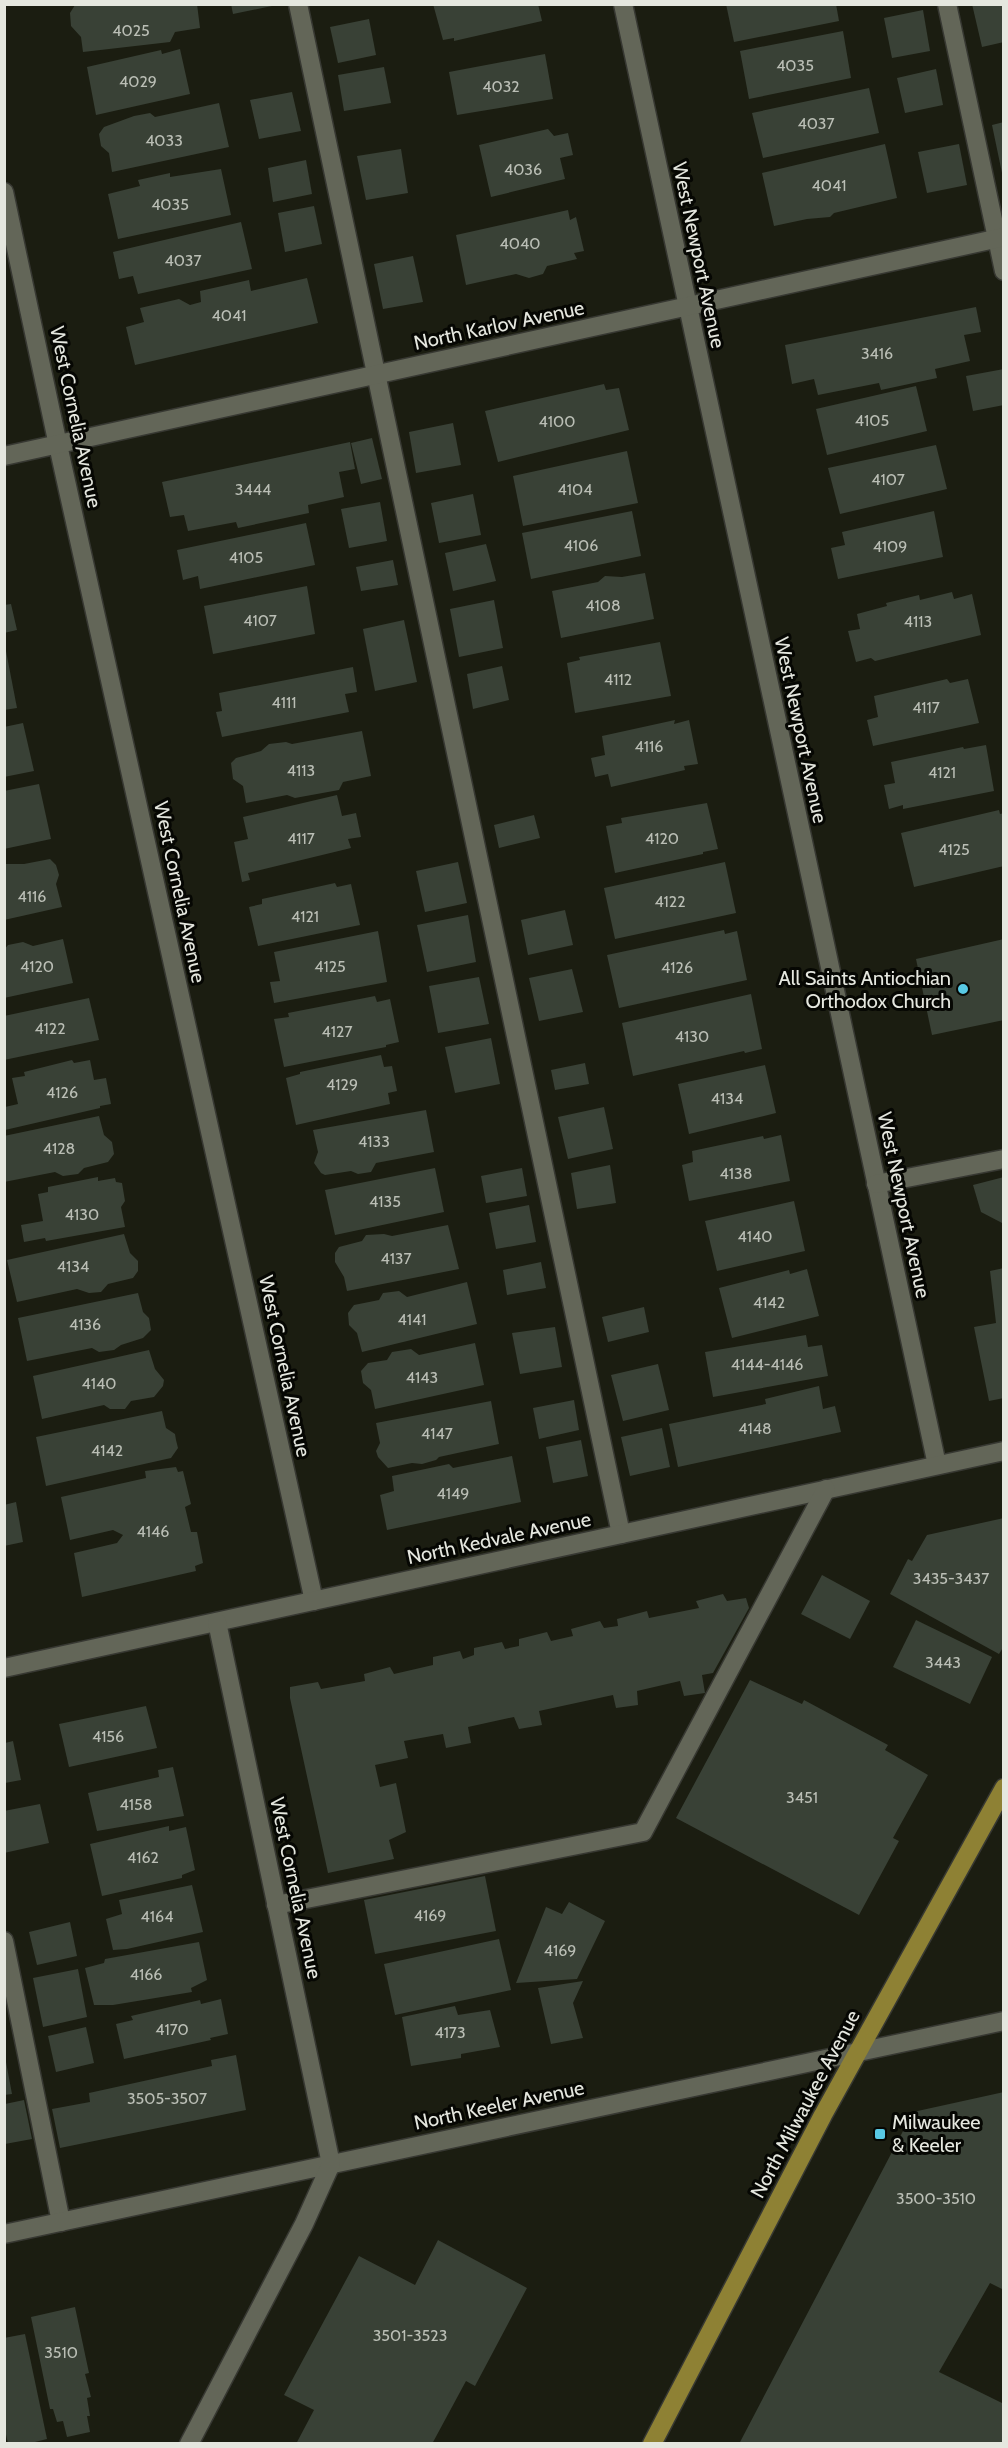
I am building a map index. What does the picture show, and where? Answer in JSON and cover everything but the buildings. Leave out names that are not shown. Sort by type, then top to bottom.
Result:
[{"type":"main road","name":"North Milwaukee Avenue","points":[[652,2444],[857,2053],[1004,1788]]},
{"type":"street","points":[[298,4],[621,1534]]},
{"type":"street","name":"West Newport Avenue","points":[[623,4],[937,1465]]},
{"type":"street","points":[[947,4],[1000,238],[1004,271]]},
{"type":"street","name":"West Cornelia Avenue","points":[[4,192],[314,1601]]},
{"type":"street","name":"North Karlov Avenue","points":[[4,456],[1000,238]]},
{"type":"street","points":[[876,1184],[1004,1159]]},
{"type":"street","name":"North Kedvale Avenue","points":[[4,1668],[1004,1451]]},
{"type":"street","points":[[276,1905],[642,1832],[826,1489]]},
{"type":"street","name":"West Cornelia Avenue","points":[[217,1622],[331,2164]]},
{"type":"street","points":[[4,1941],[61,2222]]},
{"type":"street","name":"North Keeler Avenue","points":[[4,2234],[1004,2021]]},
{"type":"street","points":[[189,2444],[304,2224],[331,2164]]},
{"type":"place","name":"All Saints Antiochian Orthodox Church","points":[[963,989]]},
{"type":"place","name":"Milwaukee & Keeler","points":[[880,2134]]}]
